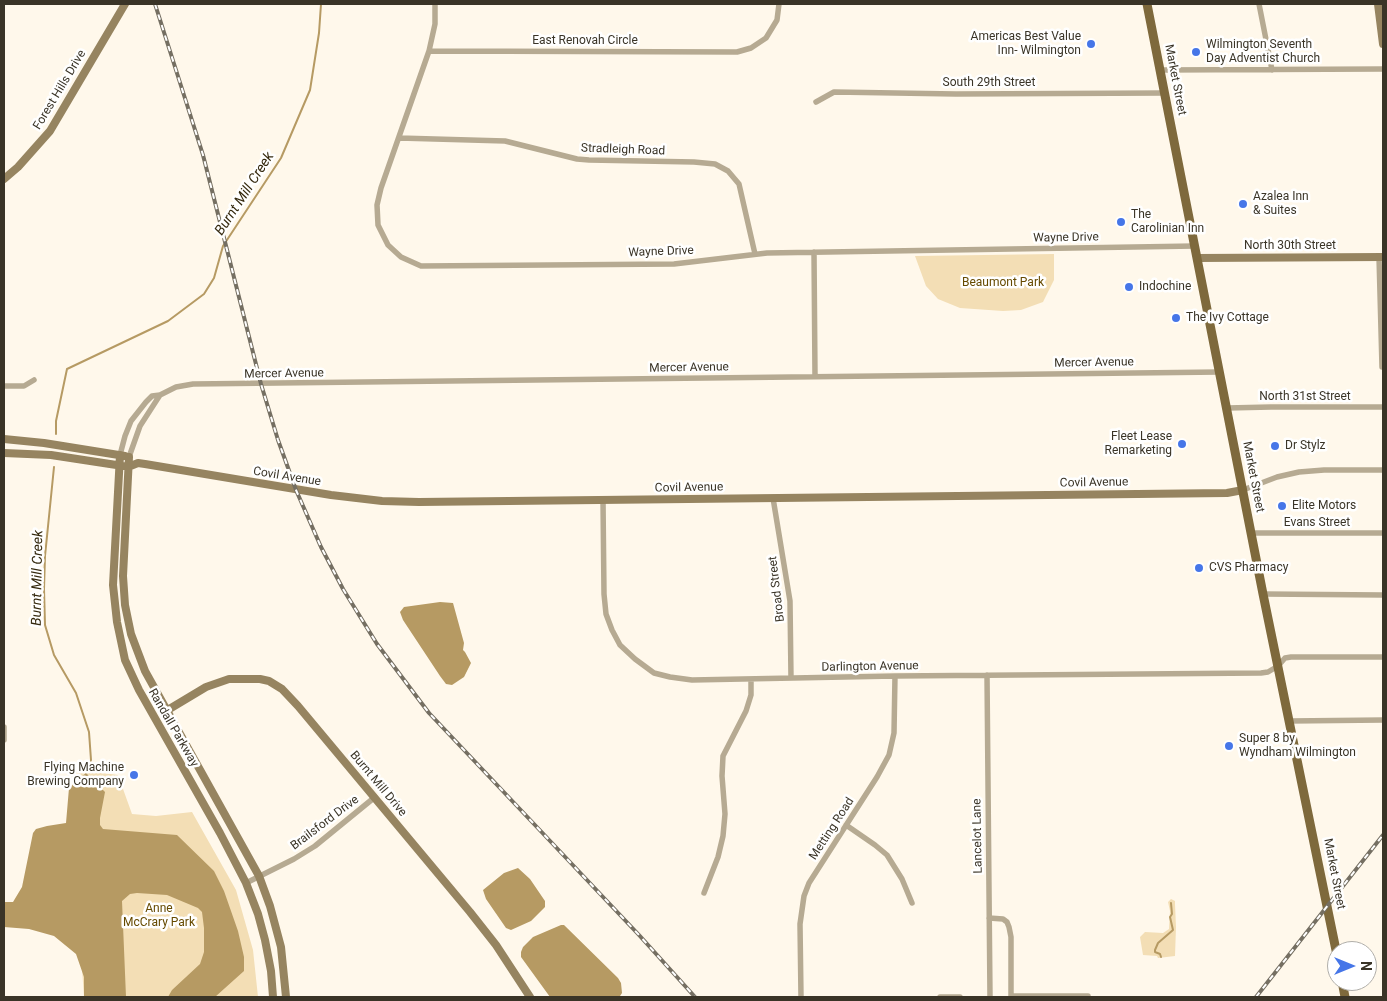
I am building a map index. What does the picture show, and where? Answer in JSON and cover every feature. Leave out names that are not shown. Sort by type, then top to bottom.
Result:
[{"type":"main road","name":"Forest Hills Drive","points":[[4,179],[18,167],[50,131],[125,4]]},
{"type":"main road","name":"Market Street","points":[[1147,4],[1263,594],[1334,941]]},
{"type":"main road","points":[[1378,4],[1383,44]]},
{"type":"main road","name":"North 30th Street","points":[[1197,258],[1381,257]]},
{"type":"main road","points":[[4,440],[44,443],[129,457]]},
{"type":"main road","points":[[4,453],[51,455],[128,467]]},
{"type":"main road","name":"Randall Parkway","points":[[120,456],[113,585],[116,617],[125,660],[134,681],[220,833],[246,883],[258,914],[266,946],[273,997]]},
{"type":"main road","name":"Randall Parkway","points":[[129,457],[122,576],[131,634],[139,659],[166,711],[259,876],[272,913],[280,947],[286,997]]},
{"type":"main road","name":"Covil Avenue","points":[[129,457],[138,464]]},
{"type":"main road","name":"Covil Avenue","points":[[128,467],[138,464],[331,495],[374,500],[436,502],[1227,493],[1243,490]]},
{"type":"main road","name":"Burnt Mill Drive","points":[[166,711],[206,688],[222,681],[236,678],[269,681],[289,696],[470,912],[496,945],[530,997]]},
{"type":"street","name":"Wayne Drive","points":[[435,4],[435,24],[429,51],[379,195],[377,220],[385,240],[394,251],[406,260],[421,266],[674,264],[755,254],[1195,246]]},
{"type":"street","name":"East Renovah Circle","points":[[429,51],[584,50],[728,53],[741,51],[756,45],[769,34],[776,20],[779,4]]},
{"type":"street","points":[[1259,4],[1272,70]]},
{"type":"street","points":[[1160,70],[1383,69]]},
{"type":"street","name":"South 29th Street","points":[[816,102],[834,92],[956,94],[1165,93]]},
{"type":"street","name":"Stradleigh Road","points":[[400,138],[506,141],[577,159],[589,160],[715,164],[728,171],[739,184],[755,254]]},
{"type":"street","points":[[814,252],[815,376]]},
{"type":"street","points":[[1381,257],[1382,367]]},
{"type":"street","name":"Mercer Avenue","points":[[120,456],[125,436],[136,414],[152,396],[160,395],[176,387],[193,384],[242,385],[1220,372]]},
{"type":"street","points":[[4,386],[24,386],[34,380]]},
{"type":"street","points":[[129,457],[140,426],[160,395]]},
{"type":"street","name":"North 31st Street","points":[[1227,408],[1383,407]]},
{"type":"street","points":[[1243,490],[1265,481],[1299,472],[1383,470]]},
{"type":"street","name":"Broad Street","points":[[773,498],[790,601],[791,678]]},
{"type":"street","name":"Darlington Avenue","points":[[603,500],[604,594],[606,614],[612,630],[620,645],[635,659],[654,673],[670,677],[692,680],[895,676],[1262,673],[1278,666],[1285,658],[1291,656],[1383,657]]},
{"type":"street","name":"Evans Street","points":[[1251,533],[1383,533]]},
{"type":"street","points":[[1263,594],[1383,595]]},
{"type":"street","name":"Lancelot Lane","points":[[987,675],[990,997]]},
{"type":"street","name":"Metting Road","points":[[802,997],[800,924],[804,896],[809,883],[880,772],[892,745],[895,714],[895,676]]},
{"type":"street","points":[[704,893],[718,858],[723,836],[725,814],[722,776],[723,756],[746,711],[751,695],[751,679]]},
{"type":"street","points":[[154,717],[166,711]]},
{"type":"street","points":[[1289,721],[1383,720]]},
{"type":"street","points":[[4,727],[4,740]]},
{"type":"street","name":"Brailsford Drive","points":[[246,883],[294,859],[315,846],[375,797]]},
{"type":"street","points":[[846,825],[887,855],[902,879],[912,903]]},
{"type":"street","points":[[989,918],[1003,919],[1009,927],[1011,937],[1011,997],[1088,997]]},
{"type":"street","points":[[940,997],[960,997]]},
{"type":"green space","name":"Beaumont Park","points":[[1054,254],[1054,280],[1043,302],[1021,310],[1003,311],[960,308],[938,299],[926,286],[915,256]]},
{"type":"green space","name":"Anne McCrary Park","points":[[68,768],[118,775],[132,814],[156,816],[192,812],[236,890],[253,950],[258,997],[84,997]]},
{"type":"green space","points":[[1171,899],[1175,901],[1175,956],[1158,958],[1157,956],[1143,955],[1140,937],[1145,932],[1163,933],[1169,929],[1170,911],[1168,902]]},
{"type":"shaded area","points":[[440,602],[453,603],[464,643],[463,650],[471,663],[464,677],[452,685],[446,684],[440,676],[403,620],[400,612],[404,607]]},
{"type":"shaded area","points":[[86,773],[105,792],[100,818],[100,825],[103,829],[177,835],[214,871],[224,891],[238,931],[244,957],[244,971],[215,997],[168,997],[172,990],[200,964],[204,952],[204,928],[202,912],[198,908],[167,895],[137,893],[130,894],[122,901],[126,997],[84,997],[84,977],[76,954],[54,936],[29,929],[4,927],[4,902],[13,902],[22,887],[33,833],[36,829],[66,823],[69,788]]},
{"type":"shaded area","points":[[518,868],[530,879],[545,901],[545,907],[531,921],[511,930],[506,928],[486,899],[483,890],[504,873]]},
{"type":"shaded area","points":[[564,925],[618,978],[621,983],[622,993],[620,996],[550,997],[521,957],[521,952],[523,947],[533,937]]},
{"type":"waterway","name":"Burnt Mill Creek","points":[[56,434],[56,421],[67,369],[168,321],[204,294],[214,278],[223,246],[281,158],[310,90],[319,33],[321,4]]},
{"type":"waterway","name":"Burnt Mill Creek","points":[[54,467],[45,556],[45,625],[54,655],[76,693],[89,732],[91,760],[86,774]]},
{"type":"waterway","points":[[1161,957],[1155,950],[1158,943],[1173,930],[1170,917],[1172,914],[1171,903]]},
{"type":"railway","points":[[155,4],[203,155],[261,384],[278,440],[296,490],[321,547],[343,589],[377,644],[429,713],[639,935],[695,997]]},
{"type":"railway","points":[[1256,997],[1383,835]]},
{"type":"place","name":"Americas Best Value Inn- Wilmington","points":[[1091,44]]},
{"type":"place","name":"Wilmington Seventh Day Adventist Church","points":[[1196,52]]},
{"type":"place","name":"Azalea Inn & Suites","points":[[1243,204]]},
{"type":"place","name":"The Carolinian Inn","points":[[1121,222]]},
{"type":"place","name":"Indochine","points":[[1129,287]]},
{"type":"place","name":"The Ivy Cottage","points":[[1176,318]]},
{"type":"place","name":"Fleet Lease Remarketing","points":[[1182,444]]},
{"type":"place","name":"Dr Stylz","points":[[1275,446]]},
{"type":"place","name":"Elite Motors","points":[[1282,506]]},
{"type":"place","name":"CVS Pharmacy","points":[[1199,568]]},
{"type":"place","name":"Super 8 by Wyndham Wilmington","points":[[1229,746]]},
{"type":"place","name":"Flying Machine Brewing Company","points":[[134,775]]}]
